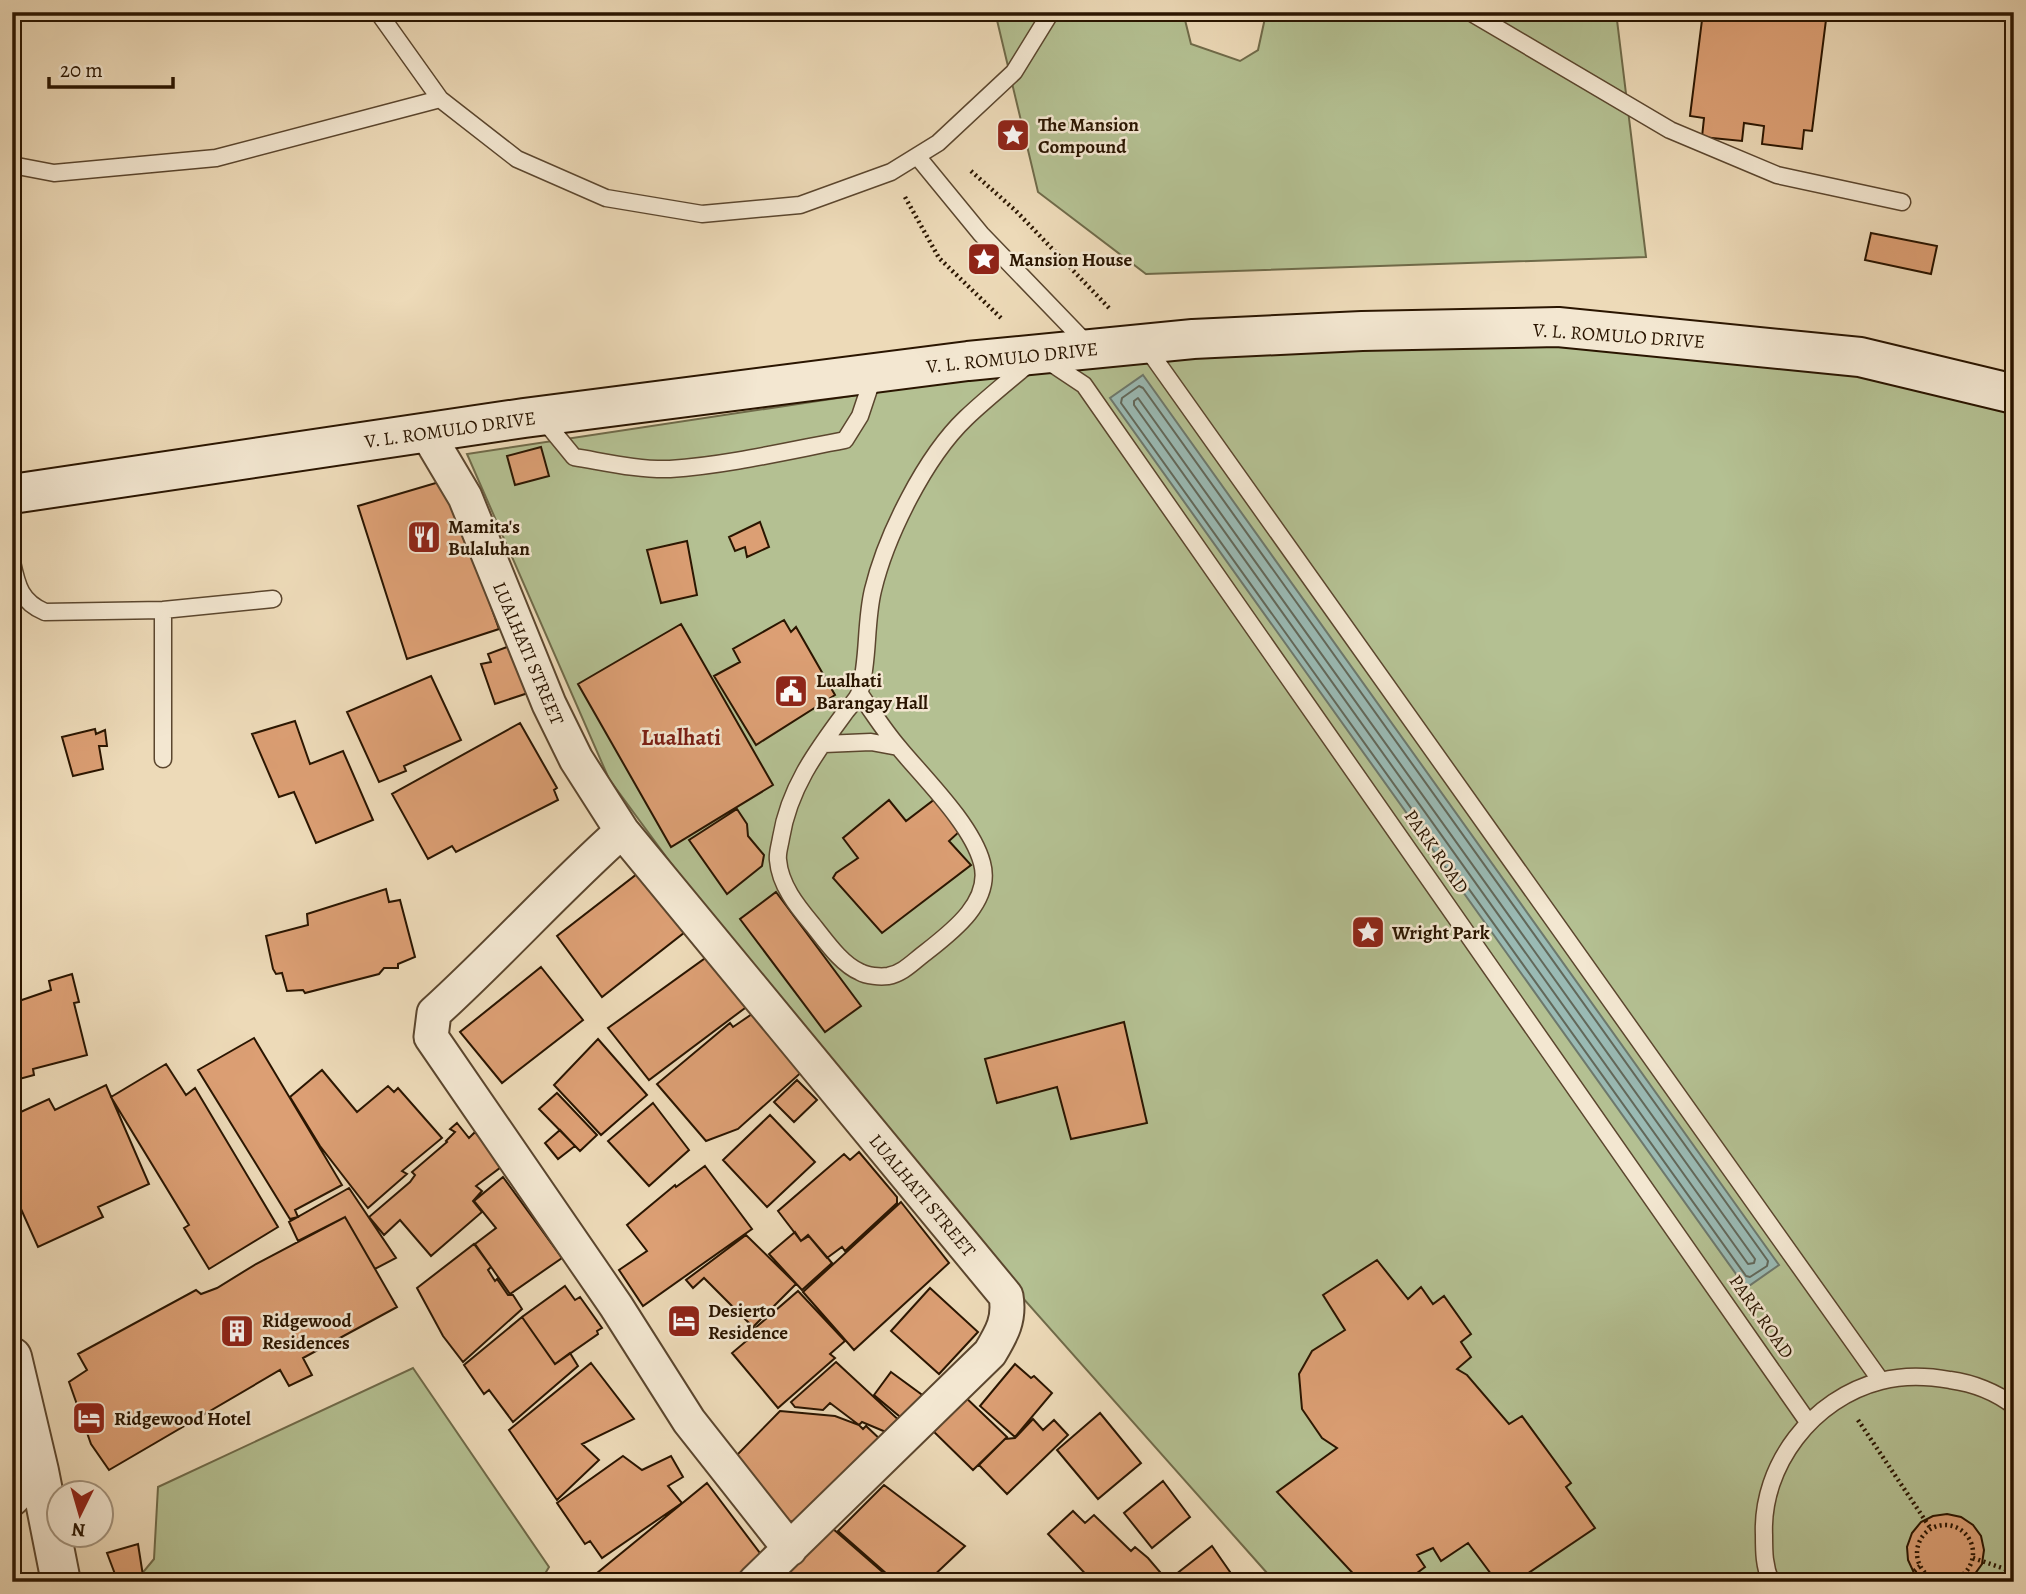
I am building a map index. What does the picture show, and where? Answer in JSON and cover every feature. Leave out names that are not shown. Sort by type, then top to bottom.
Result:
[{"type":"main road","name":"V. L. ROMULO DRIVE","points":[[12,494],[541,416],[968,361],[1193,339],[1362,331],[1558,327],[1860,357],[2014,394]]},
{"type":"main road","points":[[12,1357],[39,1471],[61,1582]]},
{"type":"street","name":"LUALHATI STREET","points":[[427,433],[465,497],[539,679],[576,759],[622,831],[1006,1296],[1008,1306],[1005,1329],[990,1353],[755,1582]]},
{"type":"street","points":[[622,831],[570,878],[505,947],[434,1013],[431,1037],[616,1306],[689,1421],[790,1549]]},
{"type":"street","points":[[12,1499],[39,1471]]},
{"type":"lane","points":[[378,12],[440,99],[517,159],[606,198],[702,214],[800,205],[891,172],[938,143],[1014,72],[1051,12]]},
{"type":"lane","points":[[1470,12],[1670,130],[1777,175],[1902,202]]},
{"type":"lane","points":[[12,164],[54,173],[216,159],[440,99]]},
{"type":"lane","points":[[917,156],[981,234],[1091,348]]},
{"type":"lane","points":[[1144,344],[1881,1381]]},
{"type":"lane","points":[[860,694],[898,747],[964,827],[982,859],[985,875],[982,892],[972,909],[941,942],[904,970],[888,976],[873,976],[860,972],[826,941],[788,890],[777,859],[783,826],[792,794],[804,769],[860,694],[872,594],[878,571],[913,494],[934,456],[964,419],[1039,355]]},
{"type":"lane","name":"PARK ROAD","points":[[1039,355],[1084,385],[1808,1422]]},
{"type":"lane","points":[[541,416],[574,457],[620,465],[668,469],[755,457],[845,440],[860,416],[874,373]]},
{"type":"lane","points":[[12,562],[22,593],[31,606],[45,612],[163,610],[273,599]]},
{"type":"lane","points":[[163,610],[163,759]]},
{"type":"lane","points":[[824,744],[862,742],[898,747]]},
{"type":"lane","points":[[1771,1582],[1765,1568],[1763,1515],[1777,1465],[1808,1422],[1842,1396],[1881,1381],[1926,1376],[1970,1383],[2014,1406]]},
{"type":"path","points":[[938,143],[1016,211],[1144,344]]},
{"type":"path","points":[[891,172],[939,258],[1039,355]]},
{"type":"path","points":[[1842,1396],[1931,1529]]},
{"type":"path","points":[[1943,1525],[1956,1527],[1966,1534],[1973,1545],[1973,1558],[1968,1570],[1956,1579],[1943,1581],[1929,1577],[1920,1566],[1917,1545],[1922,1535],[1931,1529],[1943,1525]]},
{"type":"path","points":[[1973,1558],[2014,1572]]},
{"type":"path","points":[[1902,1582],[1920,1566]]},
{"type":"green space","points":[[999,12],[1183,12],[1191,44],[1240,61],[1258,50],[1265,18],[1263,12],[1616,12],[1646,257],[1146,274],[1038,192],[996,16]]},
{"type":"green space","name":"Wright Park","points":[[1559,342],[1855,366],[2014,414],[2014,1582],[1275,1582],[833,1084],[609,779],[467,454],[1181,346]]},
{"type":"green space","points":[[413,1368],[549,1567],[540,1582],[135,1582],[154,1559],[158,1487]]},
{"type":"water","points":[[1143,375],[1779,1265],[1746,1288],[1110,398]]},
{"type":"building","points":[[1703,12],[1827,12],[1812,131],[1804,130],[1802,149],[1762,144],[1764,126],[1744,123],[1742,141],[1702,137],[1704,118],[1690,116]]},
{"type":"building","points":[[1871,233],[1937,246],[1931,274],[1865,260]]},
{"type":"building","points":[[541,447],[549,476],[515,485],[507,456]]},
{"type":"building","points":[[446,480],[499,629],[407,659],[358,506]]},
{"type":"building","points":[[760,522],[769,547],[747,557],[745,547],[735,551],[729,537]]},
{"type":"building","points":[[687,541],[697,595],[661,603],[647,550]]},
{"type":"building","points":[[784,620],[791,632],[796,627],[835,695],[756,745],[714,676],[740,662],[733,649]]},
{"type":"building","points":[[681,624],[773,785],[671,847],[578,684]]},
{"type":"building","points":[[515,644],[531,692],[495,704],[481,664],[491,662],[488,654]]},
{"type":"building","points":[[431,676],[461,740],[404,766],[406,771],[379,782],[347,712]]},
{"type":"building","points":[[295,721],[310,764],[343,751],[373,820],[316,843],[294,792],[279,797],[252,734]]},
{"type":"building","points":[[520,723],[557,788],[554,790],[558,800],[456,852],[452,846],[428,859],[392,794]]},
{"type":"building","points":[[95,729],[96,734],[105,730],[107,746],[99,746],[103,769],[73,776],[62,737]]},
{"type":"building","points":[[935,799],[960,831],[949,841],[971,865],[882,933],[833,878],[858,858],[843,838],[889,800],[906,821]]},
{"type":"building","points":[[737,809],[747,824],[748,836],[764,855],[762,866],[727,894],[689,840]]},
{"type":"building","points":[[637,874],[685,932],[602,997],[557,936]]},
{"type":"building","points":[[386,889],[389,902],[400,900],[415,957],[398,964],[398,968],[384,968],[379,974],[305,993],[303,990],[287,991],[282,973],[276,974],[273,969],[266,936],[308,925],[307,914]]},
{"type":"building","points":[[776,892],[861,1006],[825,1032],[740,919]]},
{"type":"building","points":[[711,954],[749,1005],[649,1080],[608,1028]]},
{"type":"building","points":[[541,967],[583,1020],[502,1083],[460,1032]]},
{"type":"building","points":[[72,974],[79,1002],[74,1003],[87,1055],[33,1069],[34,1075],[12,1081],[12,996],[16,1002],[51,990],[49,981]]},
{"type":"building","points":[[752,1014],[805,1069],[738,1129],[706,1141],[657,1084],[730,1023],[733,1027]]},
{"type":"building","points":[[1124,1022],[1147,1123],[1071,1139],[1057,1087],[997,1103],[985,1059]]},
{"type":"building","points":[[254,1038],[342,1185],[295,1210],[298,1217],[290,1219],[198,1070]]},
{"type":"building","points":[[598,1039],[647,1095],[601,1135],[554,1085]]},
{"type":"building","points":[[166,1064],[186,1095],[195,1088],[278,1227],[209,1269],[184,1228],[189,1225],[111,1097]]},
{"type":"building","points":[[322,1070],[357,1112],[388,1086],[394,1092],[398,1088],[442,1138],[402,1171],[407,1174],[368,1208],[320,1146],[290,1097]]},
{"type":"building","points":[[797,1080],[817,1100],[794,1122],[774,1102]]},
{"type":"building","points":[[106,1085],[149,1184],[98,1207],[103,1217],[38,1247],[12,1189],[12,1116],[49,1099],[55,1110]]},
{"type":"building","points":[[557,1093],[597,1135],[580,1151],[539,1109]]},
{"type":"building","points":[[653,1103],[689,1150],[649,1186],[608,1141]]},
{"type":"building","points":[[770,1115],[815,1162],[767,1207],[723,1160]]},
{"type":"building","points":[[457,1123],[469,1138],[475,1132],[505,1164],[476,1186],[482,1191],[473,1201],[482,1212],[431,1256],[400,1220],[384,1235],[369,1217],[410,1182],[415,1175],[412,1172],[447,1142],[455,1132],[450,1129]]},
{"type":"building","points":[[560,1130],[575,1146],[558,1159],[545,1143]]},
{"type":"building","points":[[859,1152],[897,1197],[897,1203],[845,1251],[842,1247],[827,1258],[808,1235],[801,1241],[778,1211],[844,1154],[850,1160]]},
{"type":"building","points":[[705,1166],[752,1229],[643,1306],[619,1270],[647,1251],[627,1225],[675,1185],[676,1187]]},
{"type":"building","points":[[503,1177],[562,1258],[510,1294],[475,1244],[496,1228],[474,1201]]},
{"type":"building","points":[[349,1188],[396,1258],[375,1269],[345,1217],[298,1241],[289,1222]]},
{"type":"building","points":[[901,1202],[949,1263],[854,1350],[803,1292]]},
{"type":"building","name":"Ridgewood Residences","points":[[345,1217],[397,1307],[303,1358],[312,1375],[289,1386],[280,1370],[109,1470],[91,1444],[69,1382],[87,1370],[78,1354],[196,1290],[201,1294],[217,1288]]},
{"type":"building","points":[[795,1232],[801,1241],[809,1236],[832,1263],[802,1290],[769,1254]]},
{"type":"building","points":[[746,1235],[796,1284],[753,1327],[704,1278],[693,1288],[686,1280]]},
{"type":"building","points":[[474,1244],[491,1267],[488,1270],[495,1281],[497,1279],[508,1295],[513,1295],[522,1309],[463,1362],[443,1336],[417,1288]]},
{"type":"building","points":[[1377,1260],[1408,1299],[1421,1287],[1433,1304],[1444,1296],[1471,1334],[1461,1342],[1471,1357],[1457,1369],[1467,1375],[1509,1424],[1522,1416],[1571,1483],[1566,1487],[1595,1528],[1515,1582],[1497,1582],[1468,1543],[1441,1561],[1433,1548],[1417,1555],[1425,1567],[1405,1582],[1361,1582],[1277,1492],[1337,1448],[1322,1438],[1302,1409],[1299,1374],[1312,1351],[1345,1330],[1323,1295]]},
{"type":"building","points":[[565,1286],[575,1300],[580,1297],[602,1328],[597,1331],[598,1334],[555,1364],[522,1317]]},
{"type":"building","points":[[930,1288],[978,1332],[939,1374],[891,1331]]},
{"type":"building","points":[[798,1291],[845,1341],[830,1354],[835,1358],[778,1408],[732,1353],[757,1332],[754,1329]]},
{"type":"building","points":[[522,1317],[555,1364],[570,1353],[578,1366],[513,1422],[489,1390],[484,1394],[464,1365]]},
{"type":"building","points":[[836,1362],[903,1424],[893,1435],[862,1422],[859,1425],[830,1403],[823,1410],[795,1407],[791,1402]]},
{"type":"building","points":[[591,1363],[634,1419],[582,1444],[599,1460],[557,1500],[509,1430]]},
{"type":"building","points":[[1015,1364],[1031,1378],[1034,1376],[1052,1393],[1015,1437],[980,1406]]},
{"type":"building","points":[[891,1372],[925,1397],[905,1421],[874,1395]]},
{"type":"building","points":[[961,1393],[1007,1437],[973,1470],[930,1428]]},
{"type":"building","points":[[780,1411],[835,1416],[863,1429],[866,1426],[882,1441],[809,1520],[784,1522],[734,1458]]},
{"type":"building","points":[[1100,1413],[1141,1463],[1098,1499],[1057,1450]]},
{"type":"building","points":[[1033,1419],[1043,1430],[1054,1420],[1068,1435],[1007,1494],[979,1465],[1005,1439],[1015,1438]]},
{"type":"building","points":[[623,1456],[642,1470],[671,1456],[683,1477],[668,1486],[682,1503],[602,1558],[590,1541],[585,1544],[557,1503]]},
{"type":"building","points":[[1163,1481],[1190,1517],[1152,1548],[1124,1513]]},
{"type":"building","points":[[707,1483],[766,1561],[742,1582],[594,1582],[591,1578]]},
{"type":"building","points":[[884,1485],[965,1546],[927,1582],[896,1582],[838,1531]]},
{"type":"building","points":[[1073,1511],[1085,1523],[1094,1515],[1131,1551],[1135,1547],[1148,1558],[1166,1579],[1162,1582],[1093,1582],[1048,1534]]},
{"type":"building","points":[[1947,1514],[1961,1517],[1973,1525],[1981,1536],[1984,1550],[1982,1564],[1969,1582],[1922,1582],[1908,1560],[1907,1547],[1912,1533],[1921,1522],[1933,1516]]},
{"type":"building","points":[[832,1528],[894,1582],[784,1582],[786,1579],[781,1575]]},
{"type":"building","points":[[138,1544],[144,1582],[118,1582],[107,1553]]},
{"type":"building","points":[[1212,1546],[1237,1582],[1166,1582]]},
{"type":"place","name":"The Mansion Compound","points":[[1013,135]]},
{"type":"place","name":"Mansion House","points":[[984,259]]},
{"type":"place","name":"Mamita's Bulaluhan","points":[[424,537]]},
{"type":"place","name":"Lualhati Barangay Hall","points":[[791,691]]},
{"type":"place","name":"Wright Park","points":[[1368,932]]},
{"type":"place","name":"Desierto Residence","points":[[684,1321]]},
{"type":"place","name":"Ridgewood Residences","points":[[237,1331]]},
{"type":"place","name":"Ridgewood Hotel","points":[[89,1418]]},
{"type":"district","name":"Lualhati","points":[[681,737]]}]
